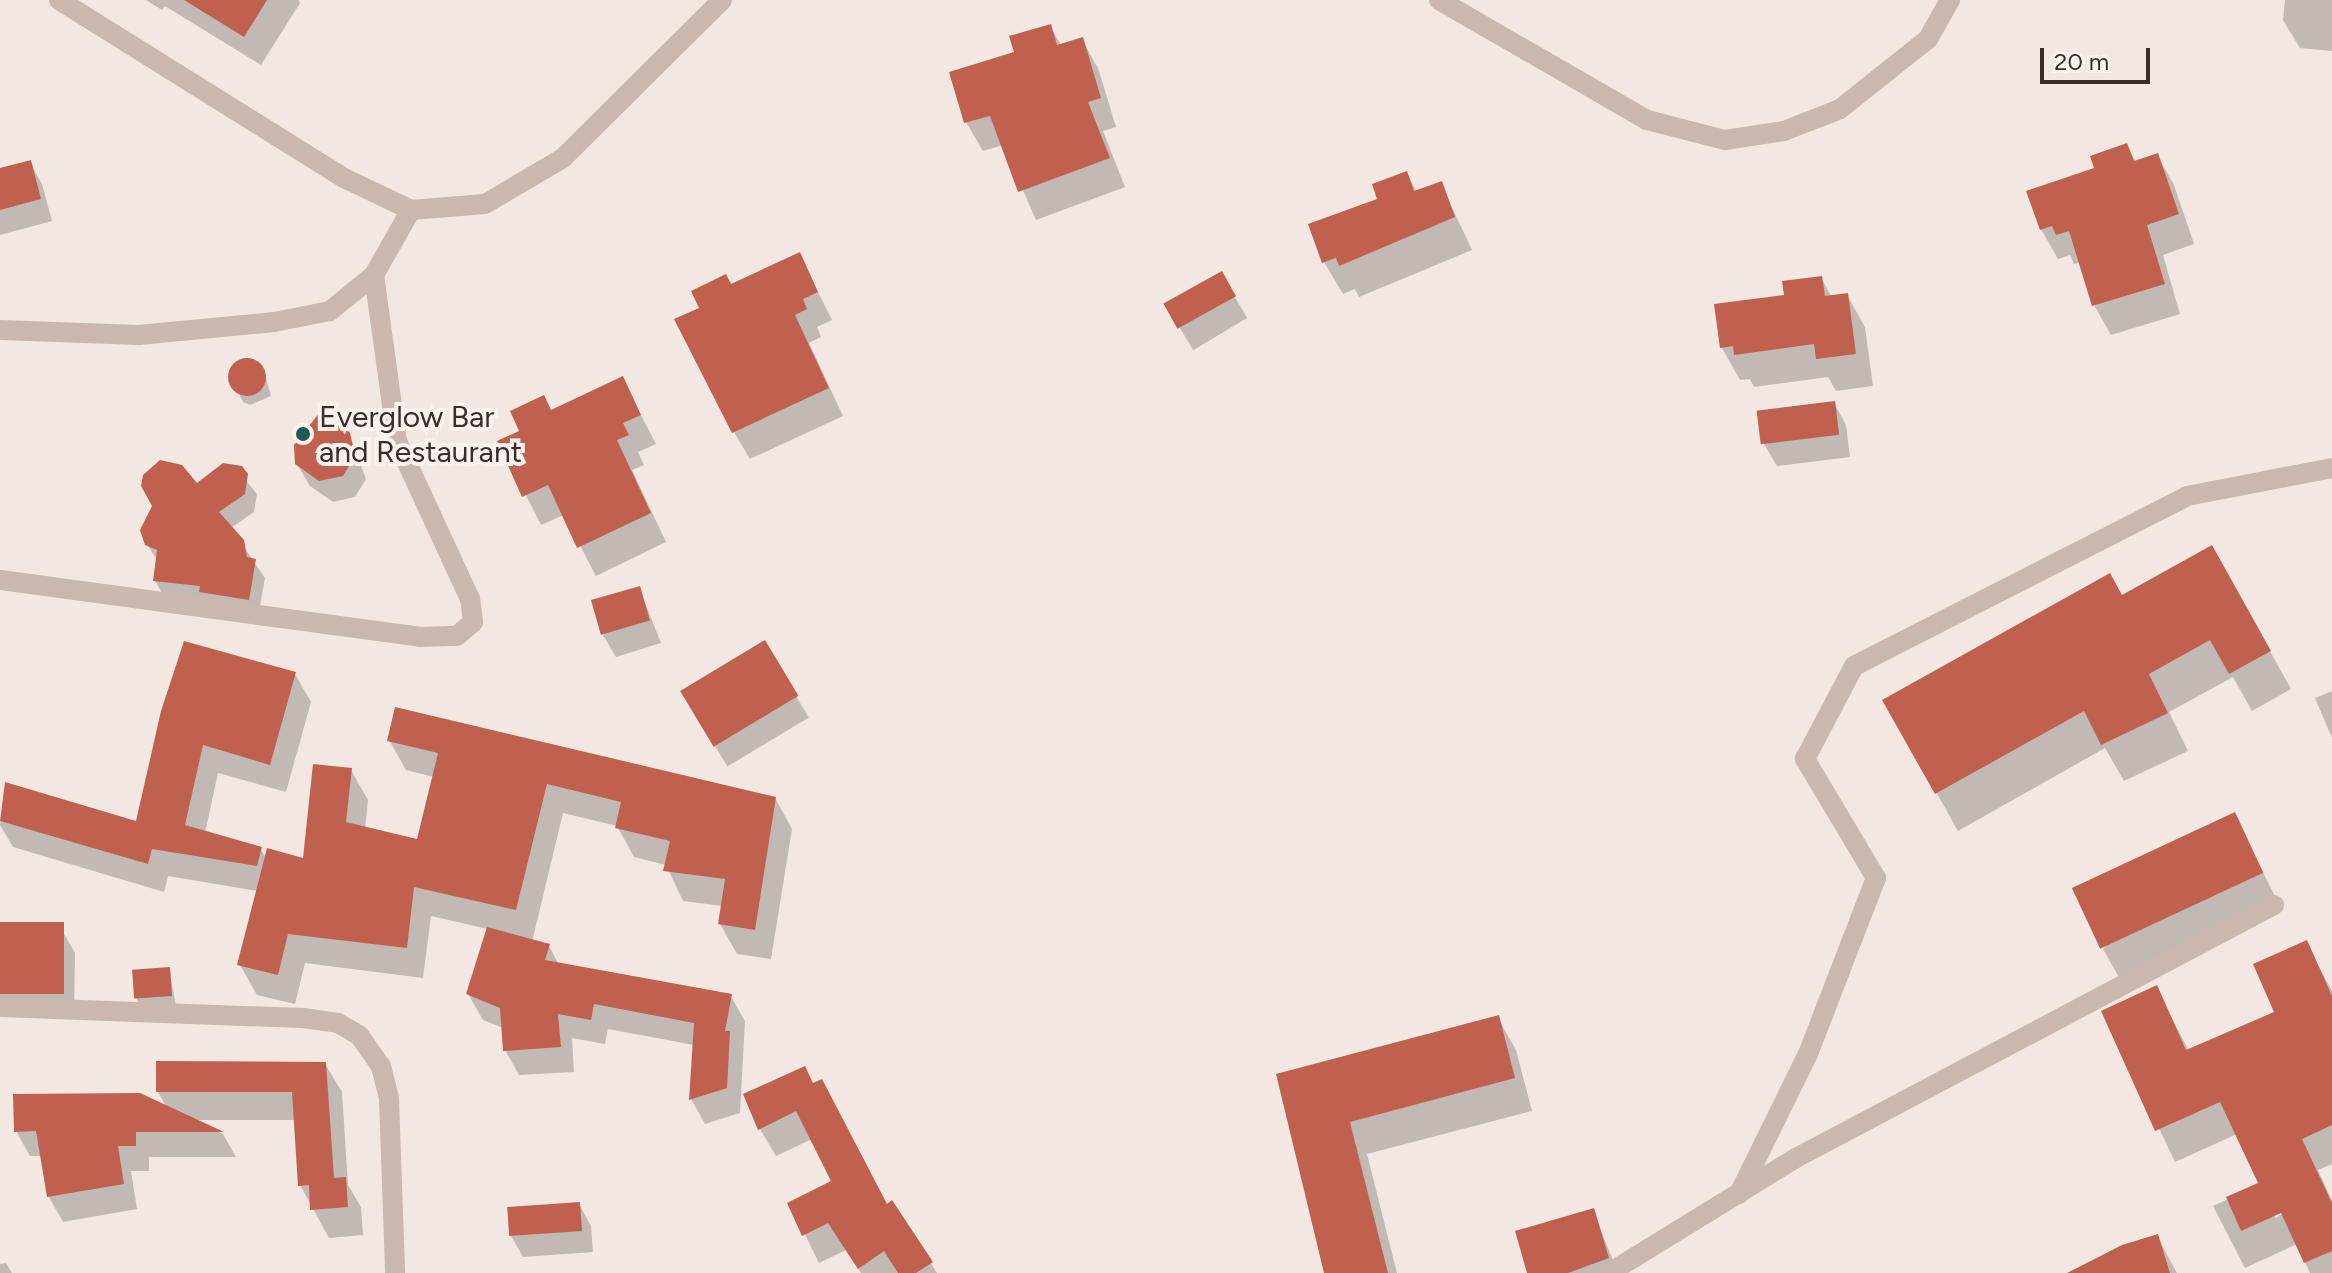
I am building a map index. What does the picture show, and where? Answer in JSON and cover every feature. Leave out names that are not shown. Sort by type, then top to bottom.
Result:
[{"type":"street","points":[[59,0],[344,178],[411,210],[485,204],[563,158],[722,0]]},
{"type":"street","points":[[1439,0],[1647,120],[1725,140],[1784,131],[1840,109],[1928,39],[1950,0]]},
{"type":"street","points":[[0,330],[139,335],[274,322],[330,311],[374,275],[411,210]]},
{"type":"street","points":[[0,580],[419,637],[457,636],[473,622],[470,599],[397,441],[374,275]]},
{"type":"street","points":[[1739,1194],[1808,1054],[1876,878],[1805,759],[1854,666],[2187,496],[2332,468]]},
{"type":"street","points":[[1609,1273],[1796,1158],[2274,905]]},
{"type":"street","points":[[0,1007],[303,1018],[338,1023],[359,1035],[381,1066],[389,1098],[395,1273]]},
{"type":"building","points":[[184,0],[267,0],[244,37]]},
{"type":"building","points":[[1051,24],[1057,45],[1083,37],[1101,98],[1088,102],[1110,158],[1018,192],[990,116],[964,123],[949,72],[1014,52],[1009,36]]},
{"type":"building","points":[[2127,143],[2134,161],[2158,153],[2179,214],[2147,225],[2165,284],[2092,306],[2069,231],[2056,235],[2052,226],[2040,230],[2026,191],[2094,168],[2090,156]]},
{"type":"building","points":[[31,160],[41,199],[0,210],[0,168]]},
{"type":"building","points":[[1407,171],[1414,191],[1442,181],[1455,217],[1339,266],[1336,258],[1322,263],[1308,224],[1377,199],[1372,184]]},
{"type":"building","points":[[800,252],[818,292],[803,299],[807,309],[795,315],[829,388],[732,433],[674,319],[699,308],[691,291],[726,274],[731,284]]},
{"type":"building","points":[[1222,271],[1236,296],[1177,329],[1163,303]]},
{"type":"building","points":[[1822,276],[1825,296],[1848,293],[1856,354],[1816,359],[1814,344],[1734,355],[1733,346],[1720,348],[1714,304],[1784,295],[1782,281]]},
{"type":"building","points":[[247,358],[260,364],[266,377],[260,390],[247,396],[234,390],[228,377],[234,364]]},
{"type":"building","points":[[623,376],[641,415],[623,423],[629,435],[617,440],[651,513],[577,548],[548,485],[522,497],[497,441],[519,431],[510,411],[544,395],[551,410]]},
{"type":"building","points":[[1835,401],[1839,435],[1761,444],[1757,411]]},
{"type":"building","points":[[324,407],[350,433],[355,456],[343,476],[319,481],[295,464],[294,445]]},
{"type":"building","points":[[160,460],[182,465],[197,483],[223,463],[242,466],[248,474],[245,494],[219,512],[244,540],[247,557],[256,559],[249,600],[199,592],[200,586],[153,581],[157,550],[145,545],[140,530],[152,506],[141,486],[143,475]]},
{"type":"building","points":[[2212,545],[2271,651],[2229,674],[2210,640],[2149,674],[2168,713],[2101,745],[2084,711],[1935,794],[1882,700],[2110,573],[2122,595]]},
{"type":"building","points":[[640,586],[650,621],[601,635],[591,600]]},
{"type":"building","points":[[765,640],[798,696],[714,747],[680,691]]},
{"type":"building","points":[[184,641],[296,672],[270,765],[203,745],[185,825],[262,847],[257,866],[152,849],[148,864],[0,821],[5,782],[136,821],[161,711]]},
{"type":"building","points":[[395,707],[776,797],[755,930],[718,924],[725,879],[663,871],[670,841],[615,828],[621,802],[547,784],[516,910],[414,887],[407,948],[288,934],[278,975],[237,965],[267,848],[303,858],[313,764],[352,768],[346,822],[417,839],[438,753],[387,741]]},
{"type":"building","points":[[2235,812],[2263,873],[2100,949],[2072,888]]},
{"type":"building","points":[[0,922],[64,922],[64,994],[0,994]]},
{"type":"building","points":[[487,927],[550,944],[545,960],[732,994],[725,1031],[730,1031],[727,1088],[689,1100],[694,1023],[594,1004],[591,1020],[558,1014],[561,1047],[503,1051],[500,1008],[466,994]]},
{"type":"building","points":[[2307,940],[2332,996],[2332,1125],[2302,1139],[2332,1203],[2332,1251],[2304,1263],[2281,1213],[2241,1231],[2226,1197],[2258,1183],[2220,1102],[2155,1131],[2101,1011],[2157,985],[2186,1050],[2274,1012],[2253,964]]},
{"type":"building","points":[[170,967],[172,996],[134,999],[132,970]]},
{"type":"building","points":[[1499,1015],[1515,1078],[1350,1122],[1388,1273],[1324,1273],[1276,1074]]},
{"type":"building","points":[[156,1061],[326,1062],[334,1178],[346,1177],[348,1207],[310,1210],[309,1185],[298,1186],[292,1092],[156,1092]]},
{"type":"building","points":[[805,1066],[813,1083],[822,1079],[887,1204],[892,1200],[933,1262],[916,1273],[898,1273],[884,1251],[858,1269],[828,1223],[802,1236],[787,1203],[831,1181],[796,1111],[758,1130],[743,1094]]},
{"type":"building","points":[[140,1093],[224,1132],[136,1132],[136,1146],[118,1146],[124,1184],[47,1197],[36,1131],[14,1132],[13,1094]]},
{"type":"building","points":[[580,1202],[582,1231],[509,1236],[507,1207]]},
{"type":"building","points":[[1594,1208],[1609,1258],[1568,1273],[1527,1273],[1515,1231]]},
{"type":"building","points":[[2158,1234],[2170,1273],[2067,1273],[2122,1245]]},
{"type":"place","name":"Everglow Bar and Restaurant","points":[[303,434]]}]
